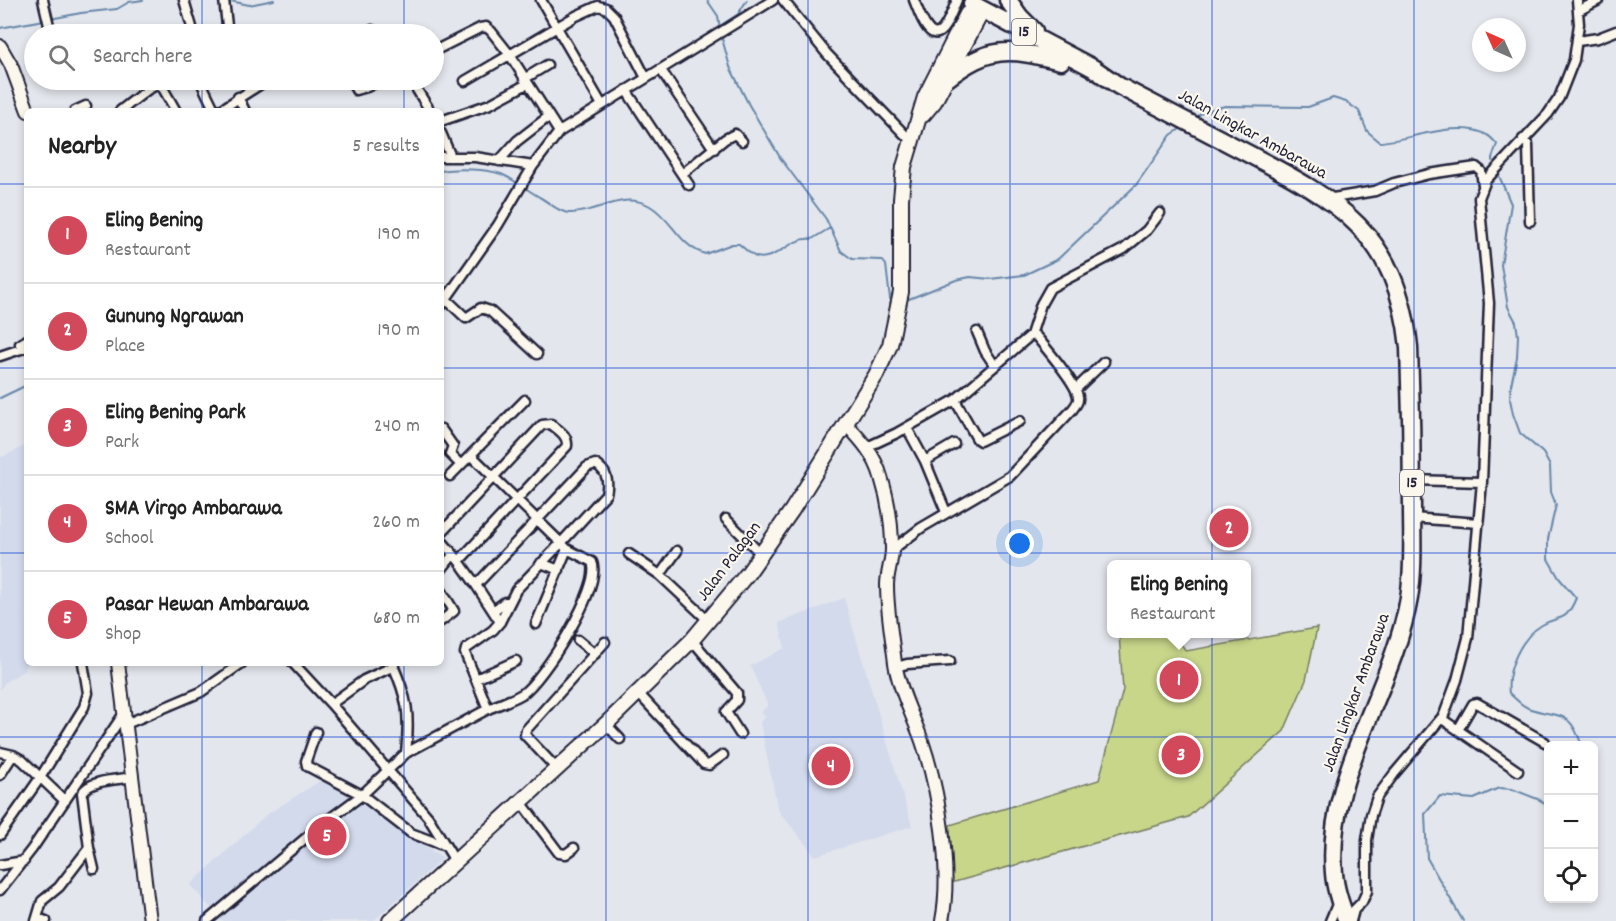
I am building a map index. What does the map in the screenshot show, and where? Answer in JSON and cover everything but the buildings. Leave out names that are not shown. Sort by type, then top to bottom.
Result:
[{"type":"highway","name":"15","points":[[1008,0],[1020,17],[1063,58]]},
{"type":"highway","name":"Jalan Lingkar Ambarawa","points":[[974,7],[1091,76],[1119,86],[1289,175],[1326,199],[1347,214],[1368,237],[1384,259],[1398,289],[1406,319],[1409,347],[1412,480],[1409,595],[1396,652],[1355,754],[1336,817],[1332,849],[1334,875],[1340,900],[1351,917]]},
{"type":"highway","points":[[945,80],[962,67],[981,57],[1001,51],[1063,58]]},
{"type":"main road","name":"Jalan Palagan","points":[[918,121],[934,102],[945,80],[974,7]]},
{"type":"main road","name":"Jalan Palagan","points":[[390,921],[639,694],[692,640],[762,555],[846,424],[876,375],[890,345],[898,314],[902,292],[901,199],[904,167],[911,141],[925,97],[974,7]]},
{"type":"street","points":[[43,0],[47,24]]},
{"type":"street","points":[[184,0],[191,24]]},
{"type":"street","points":[[542,0],[602,105]]},
{"type":"street","points":[[444,302],[498,225],[533,166],[559,132],[773,0]]},
{"type":"street","points":[[783,0],[827,54],[911,141]]},
{"type":"street","points":[[915,0],[924,24],[931,32],[936,33],[974,7]]},
{"type":"street","points":[[1351,917],[1367,891],[1367,840],[1371,815],[1377,798],[1394,774],[1442,719],[1457,680],[1468,638],[1482,482],[1489,303],[1485,248],[1478,208],[1479,198],[1483,185],[1559,99],[1574,60],[1578,41],[1577,0]]},
{"type":"street","points":[[1578,11],[1599,0]]},
{"type":"street","points":[[224,1],[227,24]]},
{"type":"street","points":[[465,81],[590,8],[598,6],[606,8],[615,16],[646,78]]},
{"type":"street","points":[[444,46],[486,27],[510,55],[559,132]]},
{"type":"street","points":[[1578,41],[1598,38],[1616,30]]},
{"type":"street","points":[[0,46],[11,65],[27,108]]},
{"type":"street","points":[[444,120],[490,104],[547,65]]},
{"type":"street","points":[[661,70],[714,149]]},
{"type":"street","points":[[124,108],[147,90]]},
{"type":"street","points":[[166,90],[175,108]]},
{"type":"street","points":[[205,90],[215,108]]},
{"type":"street","points":[[222,108],[249,90]]},
{"type":"street","points":[[417,90],[428,108]]},
{"type":"street","points":[[626,90],[689,185]]},
{"type":"street","points":[[238,97],[244,108]]},
{"type":"street","points":[[82,108],[86,106]]},
{"type":"street","points":[[499,161],[518,141],[548,117]]},
{"type":"street","points":[[682,174],[725,139],[735,134],[742,141]]},
{"type":"street","points":[[1523,139],[1527,145],[1530,221]]},
{"type":"street","points":[[444,140],[451,157]]},
{"type":"street","points":[[444,157],[533,166]]},
{"type":"street","points":[[1326,199],[1374,191],[1429,174],[1476,167],[1481,171],[1483,185]]},
{"type":"street","points":[[867,447],[907,428],[955,400],[1031,335],[1041,304],[1050,288],[1061,280],[1088,270],[1125,249],[1147,230],[1160,213]]},
{"type":"street","points":[[444,304],[466,318],[481,308],[490,310],[537,354]]},
{"type":"street","points":[[977,332],[995,366]]},
{"type":"street","points":[[892,550],[946,512],[1010,476],[1077,404],[1076,389],[1036,336],[1031,335]]},
{"type":"street","points":[[0,356],[24,348]]},
{"type":"street","points":[[1076,389],[1104,362]]},
{"type":"street","points":[[450,476],[525,400]]},
{"type":"street","points":[[955,400],[980,441],[1020,421]]},
{"type":"street","points":[[444,530],[545,423],[551,424],[563,434],[567,446],[444,568]]},
{"type":"street","points":[[846,424],[867,447],[881,477],[892,550],[887,584],[896,667],[932,778],[941,827],[946,891],[942,921]]},
{"type":"street","points":[[907,428],[946,512]]},
{"type":"street","points":[[444,433],[453,446],[450,454],[461,465]]},
{"type":"street","points":[[924,461],[954,444]]},
{"type":"street","points":[[207,921],[304,839],[362,795],[406,753],[488,709],[522,694],[536,681],[570,631],[588,592],[594,565],[564,546],[471,455]]},
{"type":"street","points":[[476,585],[592,464],[603,469],[607,481],[606,494],[564,546],[541,563],[516,590],[500,622],[493,630],[466,650],[465,653],[488,709]]},
{"type":"street","points":[[1412,480],[1482,482]]},
{"type":"street","points":[[1412,518],[1479,523]]},
{"type":"street","points":[[726,519],[762,555]]},
{"type":"street","points":[[444,544],[476,585],[500,622]]},
{"type":"street","points":[[537,624],[559,570],[564,546]]},
{"type":"street","points":[[660,575],[677,551]]},
{"type":"street","points":[[629,554],[660,575],[709,621]]},
{"type":"street","points":[[541,563],[559,570]]},
{"type":"street","points":[[444,595],[454,611],[444,619]]},
{"type":"street","points":[[493,610],[505,602],[510,603]]},
{"type":"street","points":[[578,640],[595,654]]},
{"type":"street","points":[[692,640],[737,693],[737,700],[726,712],[740,734]]},
{"type":"street","points":[[557,769],[525,735],[526,730],[605,642]]},
{"type":"street","points":[[476,679],[516,661]]},
{"type":"street","points":[[896,667],[907,664],[950,662]]},
{"type":"street","points":[[0,835],[40,778],[87,700],[84,666]]},
{"type":"street","points":[[118,666],[150,921]]},
{"type":"street","points":[[0,890],[24,861],[126,718],[201,692],[238,666]]},
{"type":"street","points":[[296,666],[332,704],[428,817],[455,861]]},
{"type":"street","points":[[332,704],[364,680],[389,666]]},
{"type":"street","points":[[394,666],[407,704],[409,723],[406,753]]},
{"type":"street","points":[[639,694],[704,764],[709,765],[723,755]]},
{"type":"street","points":[[1458,730],[1468,710],[1473,704],[1478,703],[1544,741]]},
{"type":"street","points":[[1442,719],[1518,771]]},
{"type":"street","points":[[606,724],[620,740]]},
{"type":"street","points":[[316,732],[306,761],[307,766],[362,795],[411,833],[445,846]]},
{"type":"street","points":[[0,752],[13,755],[65,801]]},
{"type":"street","points":[[0,775],[13,755]]},
{"type":"street","points":[[94,869],[82,793],[92,784],[133,777]]},
{"type":"street","points":[[521,802],[559,853],[566,854],[574,848]]},
{"type":"street","points":[[40,920],[42,901],[59,887],[89,848]]},
{"type":"street","points":[[0,865],[24,861]]},
{"type":"street","points":[[1330,921],[1340,900]]},
{"type":"shaded area","points":[[24,446],[24,666],[26,666],[25,670],[5,682],[0,690],[0,458]]},
{"type":"shaded area","points":[[844,598],[912,826],[815,856],[778,810],[760,722],[766,717],[761,712],[768,705],[750,666],[785,648],[779,623]]},
{"type":"shaded area","points":[[323,779],[443,858],[373,921],[218,921],[215,912],[190,885],[266,815]]},
{"type":"green space","points":[[1317,628],[1306,680],[1284,731],[1188,817],[951,883],[950,825],[1099,780],[1123,690],[1119,638],[1177,638],[1186,651]]},
{"type":"waterway","points":[[50,19],[117,9],[129,2],[143,0]]},
{"type":"waterway","points":[[226,0],[249,5],[274,0]]},
{"type":"waterway","points":[[707,0],[718,16],[720,29]]},
{"type":"waterway","points":[[720,26],[738,14],[747,0]]},
{"type":"waterway","points":[[0,28],[44,20]]},
{"type":"waterway","points":[[721,35],[730,67],[749,105],[781,159],[826,219],[841,251],[852,259],[882,260],[886,265],[890,299],[893,300]]},
{"type":"waterway","points":[[1195,118],[1205,111],[1225,106],[1308,107],[1333,98],[1346,102],[1359,111],[1367,131],[1380,142],[1463,129],[1487,135],[1497,144],[1492,158],[1495,165]]},
{"type":"waterway","points":[[904,301],[956,280],[970,277],[990,279],[1024,275],[1058,259],[1136,185],[1171,135],[1183,127]]},
{"type":"waterway","points":[[444,171],[471,170],[501,174],[558,209],[569,213],[590,210],[619,201],[640,202],[657,211],[682,239],[705,254],[732,244],[739,244],[754,256],[768,257],[797,241],[812,239],[830,228]]},
{"type":"waterway","points":[[1497,171],[1511,204],[1501,265],[1508,307],[1516,322],[1518,336],[1510,399],[1520,433],[1543,453],[1550,466],[1551,492],[1556,505],[1548,539],[1548,559],[1559,578],[1576,598],[1569,612],[1542,625],[1528,637],[1516,655],[1510,674],[1509,693],[1528,708],[1562,716],[1572,725],[1580,741]]},
{"type":"waterway","points":[[0,398],[24,386]]},
{"type":"waterway","points":[[1463,921],[1427,858],[1425,814],[1440,796],[1474,799],[1499,788],[1512,789],[1544,804]]},
{"type":"place","name":"Gunung Ngrawan","points":[[1229,528]]},
{"type":"place","name":"Eling Bening","points":[[1179,680]]},
{"type":"place","name":"Eling Bening Park","points":[[1181,755]]},
{"type":"place","name":"SMA Virgo Ambarawa","points":[[831,766]]},
{"type":"place","name":"Pasar Hewan Ambarawa","points":[[327,836]]}]
